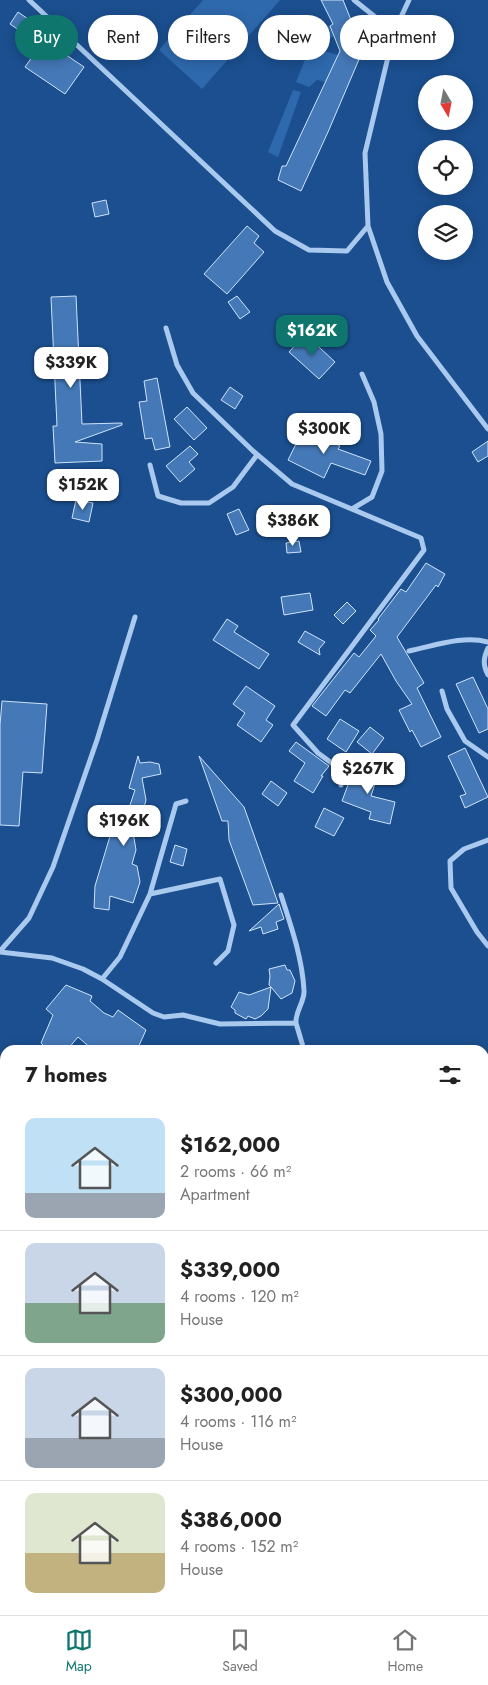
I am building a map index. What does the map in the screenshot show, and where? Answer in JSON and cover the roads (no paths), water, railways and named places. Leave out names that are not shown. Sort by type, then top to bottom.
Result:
[{"type":"street","points":[[29,0],[275,231],[309,250],[347,251],[368,226]]},
{"type":"street","points":[[354,0],[373,15]]},
{"type":"street","points":[[402,15],[409,0]]},
{"type":"street","points":[[387,60],[365,152],[368,226],[387,282],[417,336],[488,429]]},
{"type":"street","points":[[166,328],[177,366],[193,393],[257,455],[292,484],[421,538],[424,550],[293,725],[318,753],[333,764],[341,774],[341,785]]},
{"type":"street","points":[[352,509],[372,497],[382,471],[381,434],[374,402],[362,374]]},
{"type":"street","points":[[150,465],[158,496],[181,503],[209,503],[233,487],[257,455]]},
{"type":"street","points":[[0,952],[28,918],[52,866],[97,740],[135,617]]},
{"type":"street","points":[[409,651],[456,641],[480,640],[488,642]]},
{"type":"street","points":[[488,648],[483,658],[488,676]]},
{"type":"street","points":[[442,691],[447,709],[465,740],[488,757]]},
{"type":"street","points":[[102,979],[120,957],[150,894],[176,804],[186,801]]},
{"type":"street","points":[[488,840],[464,849],[450,861],[450,870],[451,888],[477,932],[488,946]]},
{"type":"street","points":[[150,894],[220,879],[234,925],[228,952],[216,963]]},
{"type":"street","points":[[281,895],[298,946],[304,991],[302,1002],[296,1014],[296,1023],[303,1045]]},
{"type":"street","points":[[0,952],[52,958],[84,969],[153,1014],[164,1017],[183,1015],[220,1024],[296,1023]]}]
